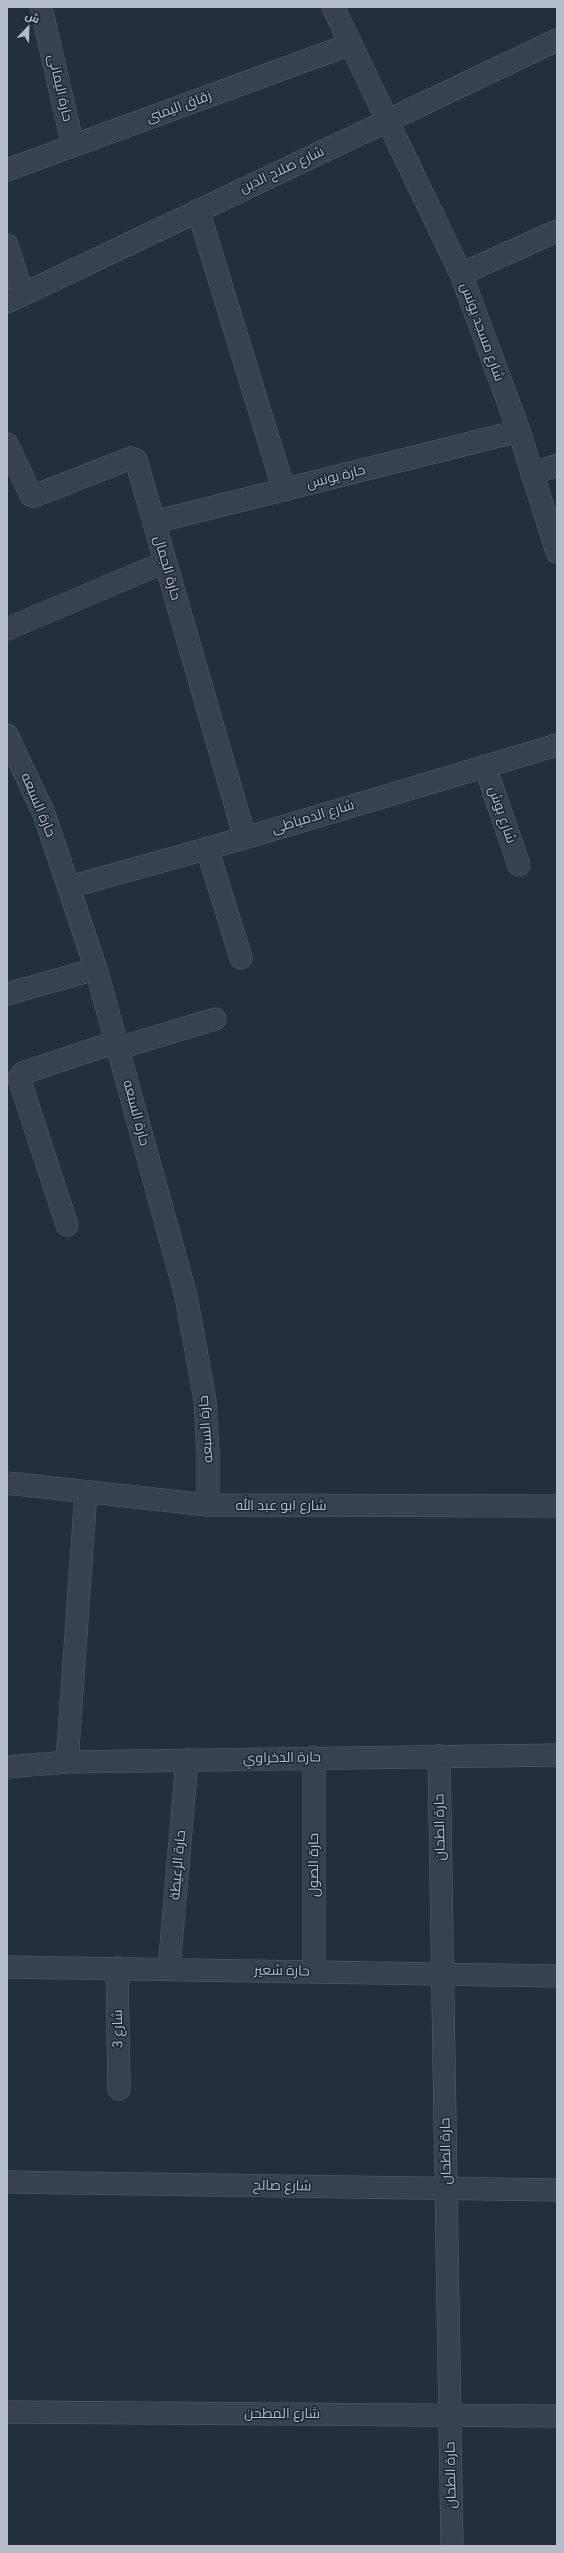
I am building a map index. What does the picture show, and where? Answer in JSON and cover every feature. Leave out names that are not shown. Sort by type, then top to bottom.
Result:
[{"type":"street","name":"حارة اليمانى","points":[[41,7],[73,146]]},
{"type":"street","name":"شارع مسجد يونس","points":[[333,7],[389,120],[461,274],[519,431],[557,552]]},
{"type":"street","name":"شارع صلاح الدين","points":[[15,299],[198,210],[557,40]]},
{"type":"street","name":"زقاق اليمنى","points":[[7,170],[351,44]]},
{"type":"street","points":[[198,210],[284,490]]},
{"type":"street","points":[[461,274],[557,231]]},
{"type":"street","points":[[7,245],[15,299]]},
{"type":"street","name":"حارة يونس","points":[[154,522],[519,431]]},
{"type":"street","name":"حارة الجمال","points":[[7,444],[31,495],[34,496],[134,459],[154,522],[245,838]]},
{"type":"street","points":[[532,474],[557,465]]},
{"type":"street","points":[[7,629],[165,562]]},
{"type":"street","name":"حارة السبعه","points":[[7,734],[44,814],[96,970],[118,1045],[186,1296],[197,1348],[207,1438],[208,1506]]},
{"type":"street","name":"شارع الدمياطى","points":[[69,887],[245,838],[557,745]]},
{"type":"street","name":"شارع بوش","points":[[485,766],[519,865]]},
{"type":"street","points":[[207,848],[241,958]]},
{"type":"street","points":[[7,994],[96,970]]},
{"type":"street","points":[[67,1225],[19,1084],[19,1078],[23,1073],[118,1045],[215,1019]]},
{"type":"street","name":"شارع ابو عبد الله","points":[[7,1483],[208,1506],[557,1506]]},
{"type":"street","points":[[67,1762],[86,1492]]},
{"type":"street","name":"حارة الدخراوي","points":[[7,1766],[67,1762],[557,1754]]},
{"type":"street","name":"حارة الطحان","points":[[439,1756],[452,2546]]},
{"type":"street","name":"حارة الصول","points":[[314,1757],[314,1972]]},
{"type":"street","name":"حارة الزعيطة","points":[[169,1969],[187,1760]]},
{"type":"street","name":"حارة شعير","points":[[7,1967],[557,1976]]},
{"type":"street","name":"شارع 3","points":[[117,1968],[119,2089]]},
{"type":"street","name":"شارع صالح","points":[[7,2182],[557,2190]]},
{"type":"street","name":"شارع المطحن","points":[[7,2412],[557,2416]]}]
